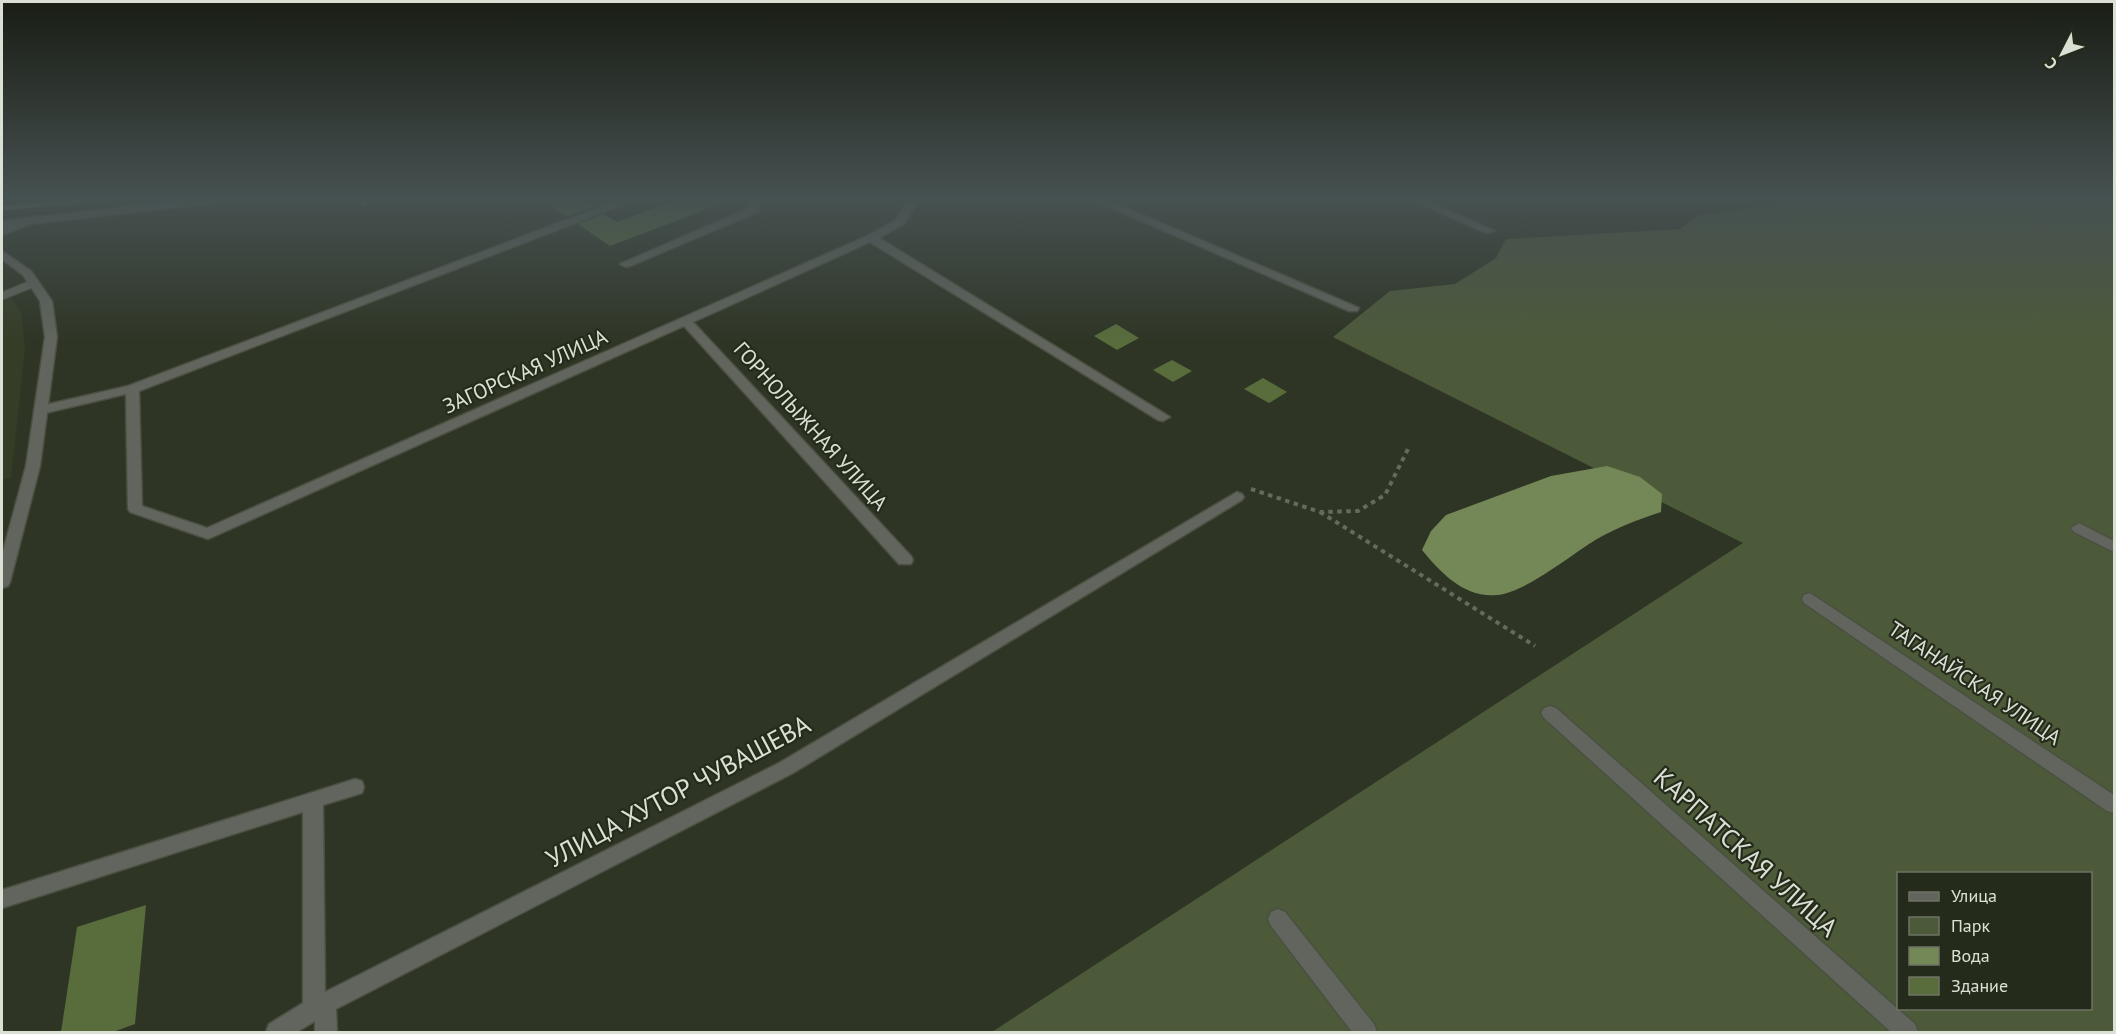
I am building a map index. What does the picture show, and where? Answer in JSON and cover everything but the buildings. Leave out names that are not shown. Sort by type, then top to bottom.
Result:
[{"type":"street","points":[[41,410],[132,389],[513,245]]},
{"type":"street","points":[[626,264],[670,245]]},
{"type":"street","name":"ЗАГОРСКАЯ УЛИЦА","points":[[132,389],[135,509],[208,534],[855,245]]},
{"type":"street","points":[[883,245],[1163,417]]},
{"type":"street","points":[[1204,245],[1353,308]]},
{"type":"street","points":[[2,254],[27,273],[46,301],[51,337],[33,466],[2,582]]},
{"type":"street","name":"ГОРНОЛЫЖНАЯ УЛИЦА","points":[[686,321],[905,560]]},
{"type":"street","name":"УЛИЦА ХУТОР ЧУВАШЕВА","points":[[277,1032],[320,1006],[786,768],[1237,497]]},
{"type":"street","points":[[2079,528],[2115,548]]},
{"type":"street","name":"ТАГАНАЙСКАЯ УЛИЦА","points":[[1810,598],[2115,805]]},
{"type":"street","name":"КАРПАТСКАЯ УЛИЦА","points":[[1550,713],[1907,1032]]},
{"type":"street","points":[[2,899],[355,787]]},
{"type":"street","points":[[313,800],[320,1006],[326,1032]]},
{"type":"street","points":[[1278,919],[1366,1032]]},
{"type":"lane","points":[[2,296],[34,283]]},
{"type":"path","points":[[1320,512],[1358,512],[1385,495],[1408,449]]},
{"type":"path","points":[[1237,497],[1254,488],[1320,512],[1535,646]]},
{"type":"shaded area","points":[[2,285],[21,311],[25,349],[11,478],[2,480]]},
{"type":"green space","points":[[1503,245],[2114,245],[2114,1032],[992,1032],[1743,543],[1333,337],[1390,291],[1455,284],[1496,258]]},
{"type":"water","points":[[1607,466],[1640,477],[1662,494],[1661,512],[1604,535],[1521,588],[1497,595],[1474,592],[1445,575],[1422,550],[1431,531],[1446,515],[1551,476]]}]
